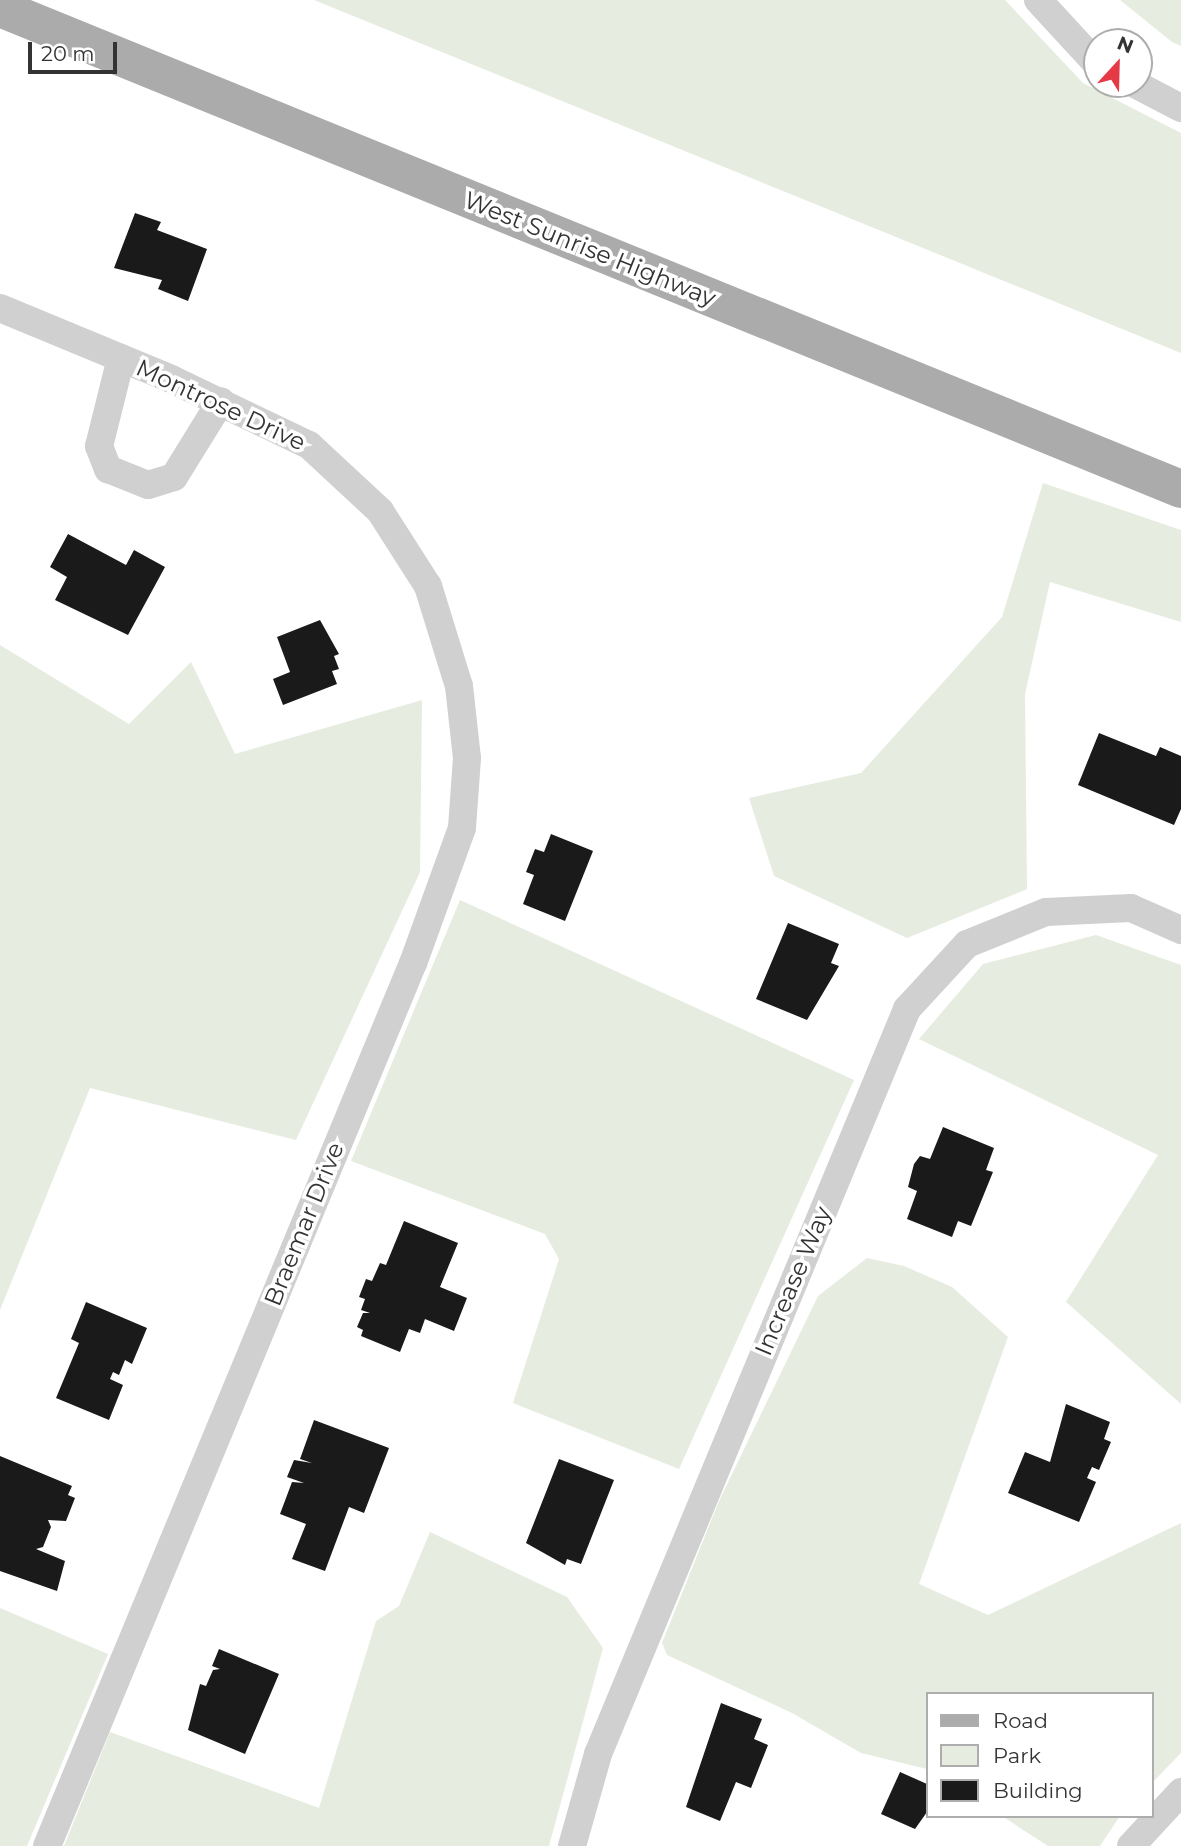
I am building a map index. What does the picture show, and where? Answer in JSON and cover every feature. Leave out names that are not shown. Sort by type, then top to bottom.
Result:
[{"type":"main road","name":"West Sunrise Highway","points":[[0,8],[1181,489]]},
{"type":"street","points":[[1038,0],[1083,49]]},
{"type":"street","points":[[1153,93],[1181,108]]},
{"type":"street","name":"Montrose Drive","points":[[0,309],[220,401],[309,445],[380,511],[428,586]]},
{"type":"street","points":[[121,358],[99,446],[108,469],[148,485],[174,477],[220,401]]},
{"type":"street","name":"Braemar Drive","points":[[47,1846],[413,963],[462,828],[467,758],[459,686],[428,586]]},
{"type":"street","name":"Increase Way","points":[[572,1846],[609,1728],[907,1009],[967,944],[1046,912],[1131,908],[1181,930]]},
{"type":"street","points":[[1131,1846],[1181,1792]]},
{"type":"green space","points":[[314,0],[1005,0],[1083,83],[1083,98],[1112,98],[1181,133],[1181,353]]},
{"type":"green space","points":[[1120,0],[1181,0],[1181,46],[1172,42]]},
{"type":"green space","points":[[1043,483],[1181,530],[1181,622],[1050,582],[1025,694],[1027,889],[907,938],[774,876],[749,798],[861,773],[1002,617]]},
{"type":"green space","points":[[0,645],[129,724],[191,662],[235,754],[422,700],[420,872],[296,1140],[90,1088],[0,1310]]},
{"type":"green space","points":[[460,900],[854,1080],[679,1469],[513,1403],[559,1259],[545,1234],[351,1161]]},
{"type":"green space","points":[[1096,935],[1181,965],[1181,1404],[1066,1302],[1158,1155],[919,1039],[983,964]]},
{"type":"green space","points":[[867,1258],[904,1266],[952,1287],[1008,1337],[919,1584],[988,1615],[1181,1523],[1181,1753],[1153,1782],[1153,1692],[926,1692],[926,1769],[861,1753],[792,1713],[667,1655],[662,1643],[719,1501],[818,1296]]},
{"type":"green space","points":[[430,1532],[567,1597],[603,1648],[549,1846],[64,1846],[110,1732],[319,1808],[376,1621],[399,1606]]},
{"type":"green space","points":[[0,1608],[108,1654],[27,1846],[0,1846]]},
{"type":"green space","points":[[1005,1818],[1119,1818],[1100,1846],[1048,1846]]},
{"type":"building","points":[[135,213],[161,222],[157,230],[207,249],[188,301],[158,289],[162,280],[114,268]]},
{"type":"building","points":[[68,534],[126,565],[134,550],[165,567],[128,635],[55,600],[67,577],[50,567]]},
{"type":"building","points":[[320,620],[339,654],[334,656],[339,669],[332,671],[337,684],[283,705],[273,679],[290,672],[277,637]]},
{"type":"building","points":[[1099,733],[1156,756],[1160,747],[1181,756],[1181,809],[1174,825],[1078,785]]},
{"type":"building","points":[[551,834],[593,851],[565,921],[523,904],[534,875],[526,872],[535,849],[544,852]]},
{"type":"building","points":[[788,923],[839,944],[831,963],[839,966],[807,1020],[756,999]]},
{"type":"building","points":[[943,1127],[994,1148],[986,1170],[993,1172],[971,1226],[958,1221],[952,1237],[907,1219],[917,1191],[908,1187],[914,1164],[920,1156],[930,1159]]},
{"type":"building","points":[[404,1221],[458,1243],[440,1287],[467,1298],[454,1331],[425,1319],[420,1333],[409,1329],[400,1352],[361,1336],[363,1330],[357,1327],[363,1313],[370,1313],[361,1310],[365,1299],[359,1297],[366,1279],[372,1281],[380,1263],[386,1265]]},
{"type":"building","points":[[86,1302],[147,1328],[132,1364],[125,1360],[119,1375],[113,1372],[110,1379],[123,1385],[109,1420],[56,1398],[79,1343],[71,1339]]},
{"type":"building","points":[[1066,1404],[1110,1422],[1104,1439],[1111,1442],[1099,1470],[1092,1467],[1087,1478],[1096,1482],[1079,1522],[1008,1493],[1025,1452],[1050,1462]]},
{"type":"building","points":[[314,1420],[389,1448],[364,1513],[349,1507],[325,1571],[292,1559],[306,1524],[280,1514],[292,1482],[304,1483],[287,1477],[294,1460],[312,1463],[300,1459]]},
{"type":"building","points":[[0,1456],[72,1486],[68,1495],[75,1498],[66,1521],[48,1520],[51,1527],[43,1547],[36,1549],[65,1561],[57,1591],[0,1571]]},
{"type":"building","points":[[559,1459],[614,1480],[581,1564],[567,1559],[565,1565],[526,1543]]},
{"type":"building","points":[[219,1649],[279,1674],[245,1754],[188,1730],[200,1684],[206,1686],[213,1670],[220,1669],[212,1666]]},
{"type":"building","points":[[721,1703],[762,1719],[754,1739],[768,1745],[751,1788],[736,1782],[720,1821],[686,1807]]},
{"type":"building","points":[[900,1772],[926,1784],[926,1813],[915,1829],[881,1814]]}]
